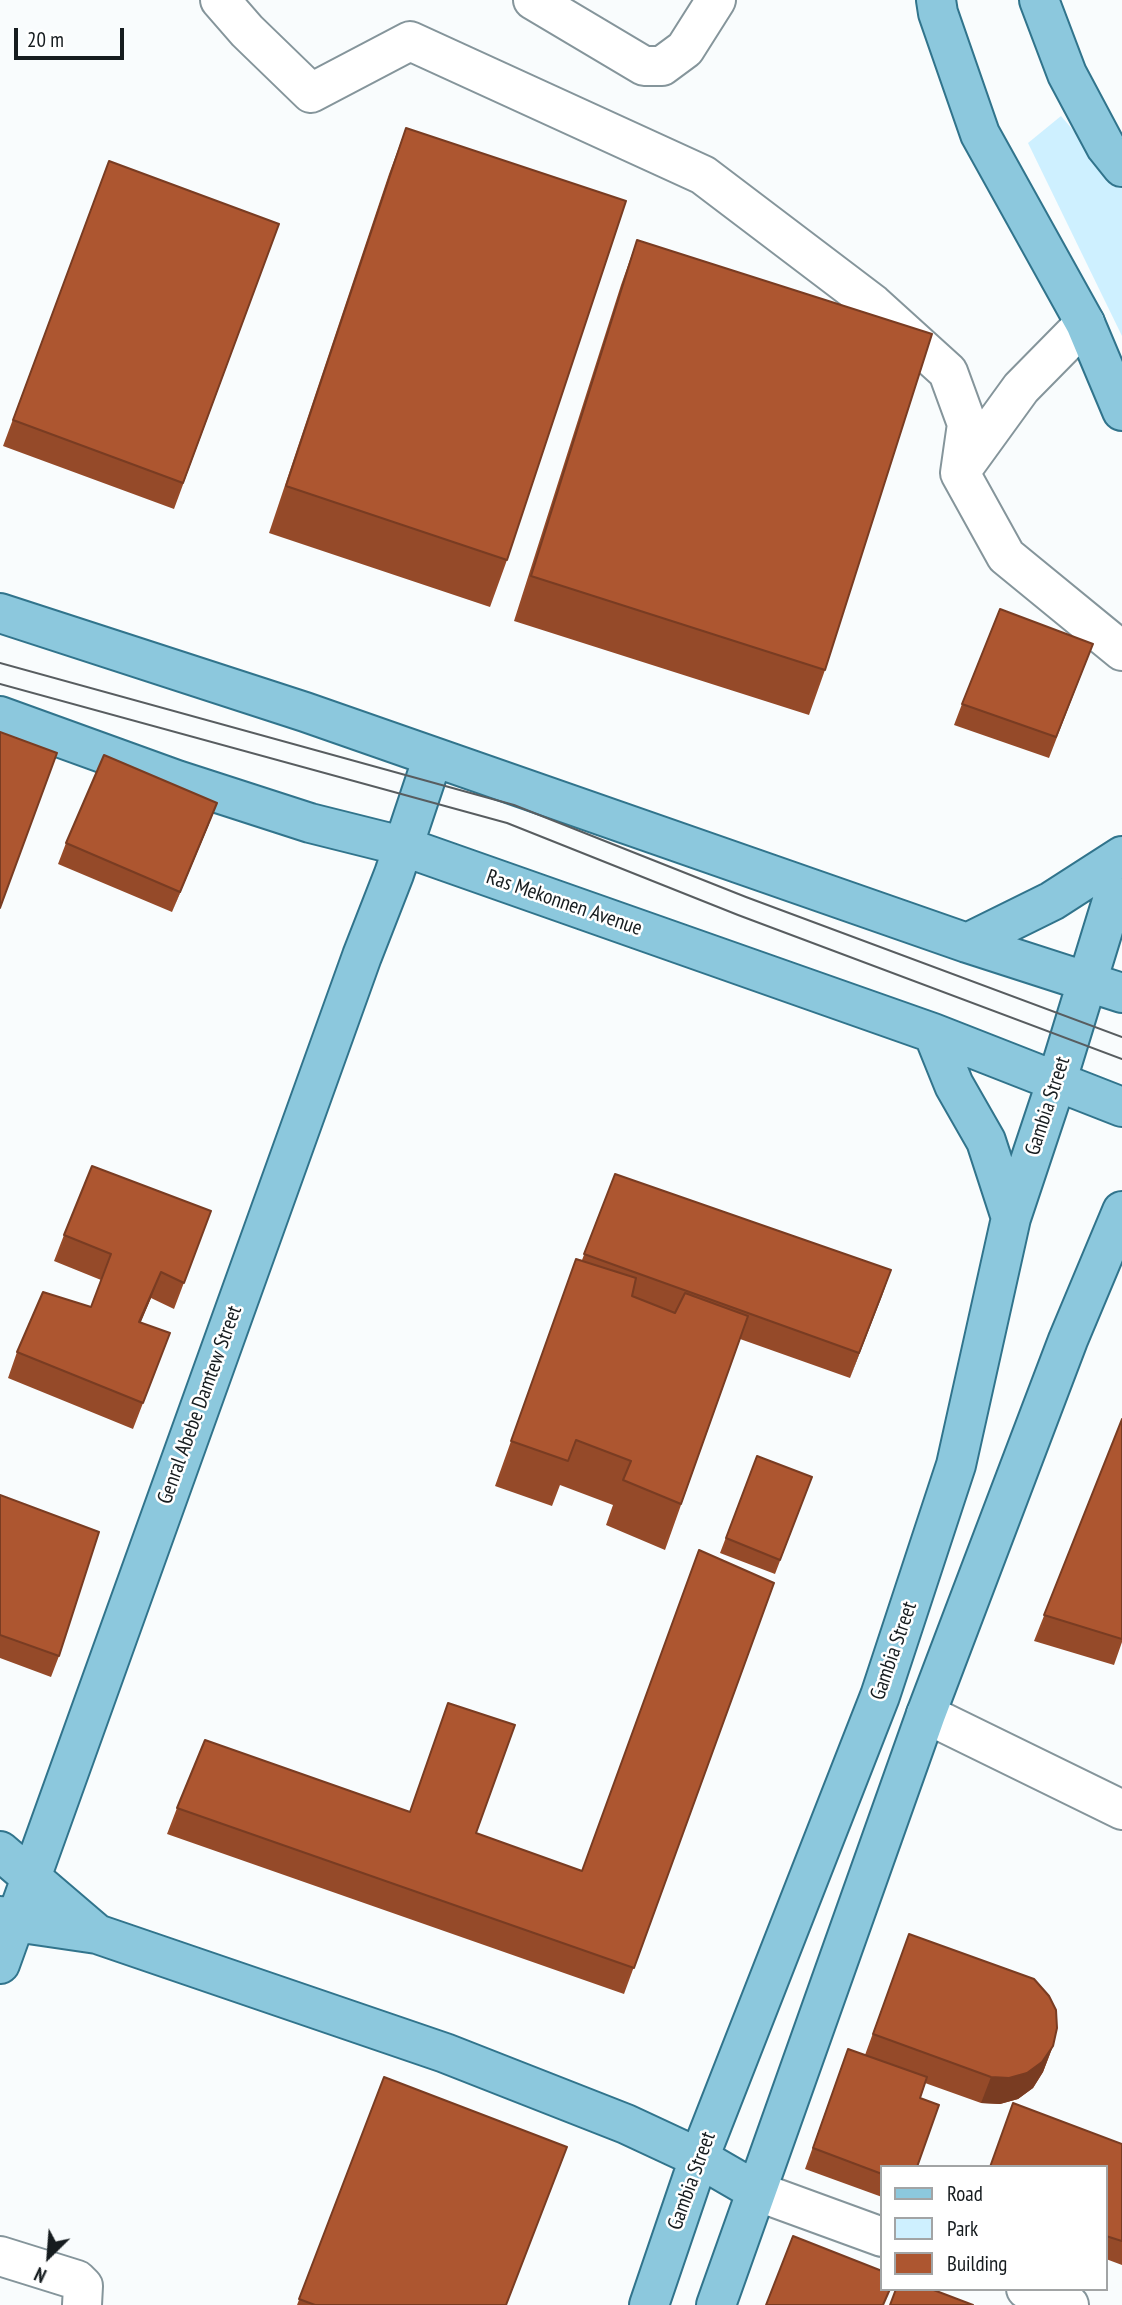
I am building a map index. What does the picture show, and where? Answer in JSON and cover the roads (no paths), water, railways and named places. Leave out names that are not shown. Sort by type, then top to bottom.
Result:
[{"type":"main road","points":[[936,0],[938,13],[980,134],[1085,323],[1122,411]]},
{"type":"main road","points":[[1039,0],[1067,74],[1106,147],[1122,167]]},
{"type":"main road","points":[[0,612],[305,712],[670,837],[967,943],[1122,993]]},
{"type":"main road","name":"Ras Mekonnen Avenue","points":[[0,716],[177,780],[310,823],[402,846],[933,1033],[1122,1107]]},
{"type":"main road","name":"Genral Abebe Damtew Street","points":[[0,1964],[7,1919],[31,1877],[433,757]]},
{"type":"main road","points":[[967,943],[1052,901],[1122,856]]},
{"type":"main road","name":"Gambia Street","points":[[649,2305],[699,2158],[880,1696],[956,1465],[1011,1218],[1057,1080],[1122,867]]},
{"type":"main road","points":[[933,1033],[954,1085],[986,1141],[1011,1218]]},
{"type":"main road","points":[[716,2305],[926,1714],[1068,1340],[1118,1231]]},
{"type":"main road","points":[[0,1851],[97,1934]]},
{"type":"main road","points":[[7,1919],[97,1934],[445,2053],[626,2124],[699,2158],[756,2191]]},
{"type":"street","points":[[220,0],[247,31],[311,93],[410,41],[703,175],[873,304],[948,372],[967,424],[960,473],[1006,555],[1122,652]]},
{"type":"street","points":[[533,0],[644,65],[662,66],[685,49],[716,0]]},
{"type":"street","points":[[960,473],[1021,388],[1085,323]]},
{"type":"street","points":[[926,1714],[1122,1810]]},
{"type":"street","points":[[756,2191],[880,2236]]},
{"type":"street","points":[[0,2256],[77,2280],[83,2286],[82,2305]]},
{"type":"street","points":[[1031,2291],[1069,2305]]},
{"type":"tram line","points":[[0,663],[514,805],[746,897],[1122,1037]]},
{"type":"tram line","points":[[0,684],[507,823],[738,915],[1122,1059]]}]
